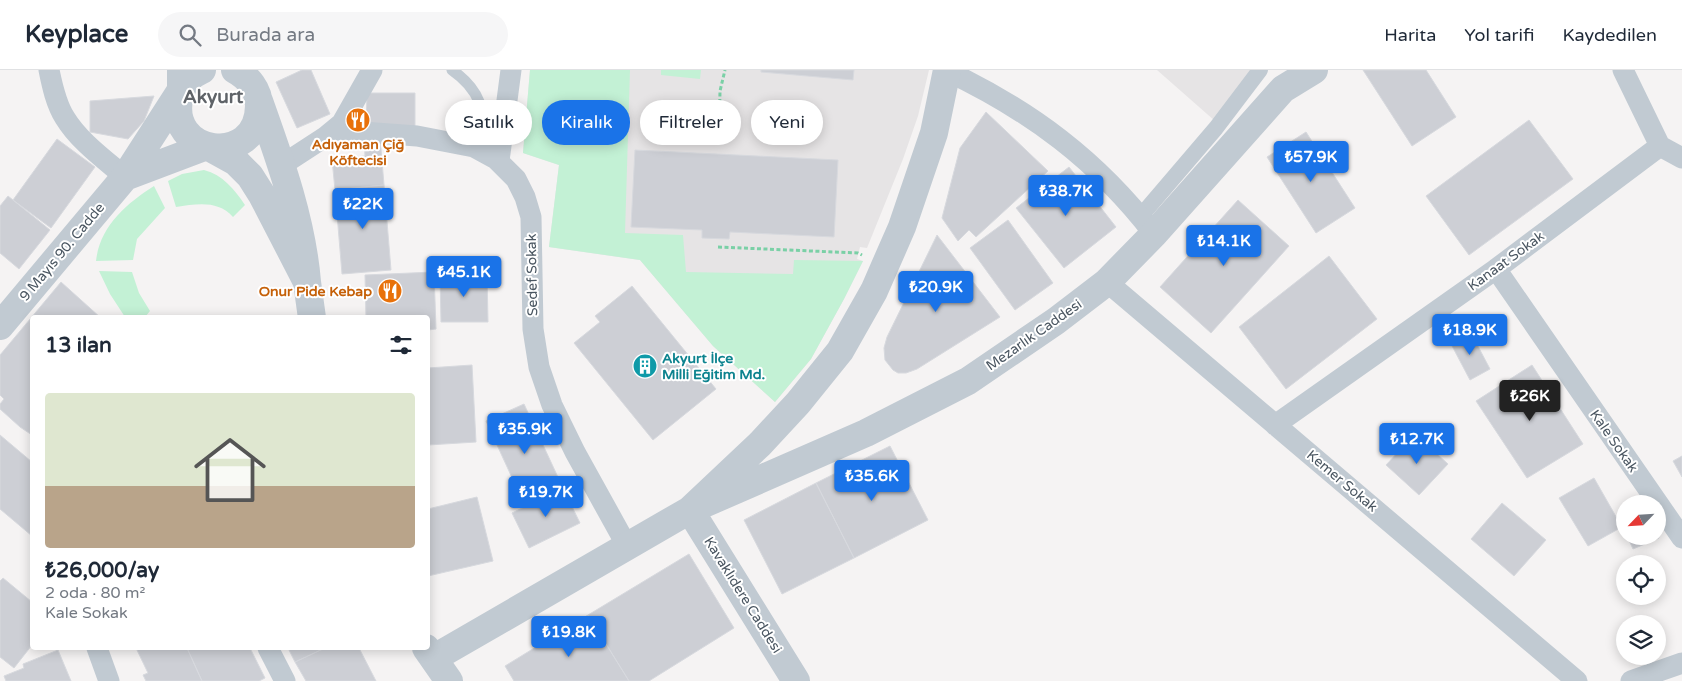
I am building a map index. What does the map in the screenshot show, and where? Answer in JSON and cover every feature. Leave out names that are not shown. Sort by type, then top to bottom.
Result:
[{"type":"street","points":[[49,70],[56,98],[64,116],[76,133],[125,177]]},
{"type":"street","name":"9 Mayıs 90. Cadde","points":[[0,326],[125,177],[181,80],[188,79],[202,70]]},
{"type":"street","points":[[235,70],[247,78],[254,87],[282,165],[305,254],[312,315]]},
{"type":"street","points":[[282,165],[335,130],[342,123],[372,70]]},
{"type":"street","points":[[493,157],[511,70]]},
{"type":"street","points":[[449,681],[430,653],[690,510],[760,444],[798,404],[840,351],[874,292],[902,227],[934,133],[947,70],[1018,108],[1051,131],[1080,154],[1106,179],[1147,225],[1260,70]]},
{"type":"street","name":"Mezarlık Caddesi","points":[[690,510],[866,433],[968,382],[1056,321],[1107,282],[1147,225],[1290,80],[1314,70]]},
{"type":"street","points":[[1623,70],[1660,146],[1682,158]]},
{"type":"street","points":[[181,80],[178,104],[179,118],[184,130],[194,140],[236,162],[250,176],[262,195],[307,282]]},
{"type":"street","points":[[207,146],[220,148],[234,145],[246,138],[254,127],[258,114],[254,87]]},
{"type":"street","name":"Sedef Sokak","points":[[335,130],[417,136],[474,147],[493,157],[516,179],[525,198],[530,217],[533,329],[542,377],[552,405],[571,444],[627,546]]},
{"type":"street","name":"9 Mayıs 90. Cadde","points":[[125,177],[207,146]]},
{"type":"street","name":"Kanaat Sokak","points":[[1275,425],[1496,269],[1660,146]]},
{"type":"street","name":"Kale Sokak","points":[[1496,269],[1682,538]]},
{"type":"street","name":"Kemer Sokak","points":[[1107,282],[1577,681]]},
{"type":"street","name":"Kavaklıdere Caddesi","points":[[690,510],[796,681]]},
{"type":"street","points":[[98,650],[109,681]]},
{"type":"street","points":[[269,650],[285,681]]},
{"type":"street","points":[[1631,681],[1682,663]]},
{"type":"lane","points":[[452,70],[465,79],[475,92],[482,110],[493,157]]},
{"type":"path","points":[[720,100],[725,70]]},
{"type":"path","points":[[718,247],[858,253]]},
{"type":"shaded area","points":[[530,70],[929,70],[918,116],[903,159],[867,248],[860,247],[857,259],[863,261],[811,359],[775,402],[713,346],[640,260],[549,247],[559,165],[523,153],[524,145],[532,145],[532,100],[527,100]]},
{"type":"shaded area","points":[[1157,70],[1256,70],[1215,121]]},
{"type":"green space","points":[[530,70],[630,70],[629,100],[542,100],[542,145],[628,145],[625,233],[683,235],[686,272],[793,274],[794,260],[863,261],[811,359],[775,402],[713,346],[640,260],[549,247],[559,165],[523,153],[524,145],[532,145],[532,100],[527,100]]},
{"type":"green space","points":[[661,70],[701,70],[700,79],[661,75]]},
{"type":"green space","points":[[204,170],[217,175],[228,183],[245,205],[233,217],[221,208],[207,204],[176,207],[168,181],[182,174]]},
{"type":"green space","points":[[154,186],[165,208],[137,239],[133,260],[96,261],[98,248],[103,237],[116,217],[124,208]]},
{"type":"green space","points":[[99,271],[132,272],[139,293],[150,311],[147,315],[124,315],[110,294]]},
{"type":"building","points":[[302,70],[311,70],[330,114],[297,128],[276,82]]},
{"type":"building","points":[[761,70],[854,70],[853,80],[761,72]]},
{"type":"building","points":[[1363,70],[1426,70],[1456,117],[1412,146]]},
{"type":"building","points":[[367,93],[415,93],[415,128],[366,128]]},
{"type":"building","points":[[154,96],[144,121],[128,139],[90,132],[90,101]]},
{"type":"building","points":[[986,112],[1048,171],[976,237],[969,230],[958,241],[942,218],[960,148]]},
{"type":"building","points":[[1529,120],[1573,179],[1469,255],[1426,196]]},
{"type":"building","points":[[1306,132],[1355,208],[1316,233],[1267,157]]},
{"type":"building","points":[[380,137],[384,185],[335,190],[332,159],[365,156],[364,138]]},
{"type":"building","points":[[57,139],[95,167],[51,228],[13,200]]},
{"type":"building","points":[[635,150],[838,160],[834,237],[730,232],[729,239],[702,238],[702,230],[631,227]]},
{"type":"building","points":[[1069,167],[1116,227],[1064,268],[1016,208]]},
{"type":"building","points":[[384,185],[391,270],[342,274],[335,190]]},
{"type":"building","points":[[8,196],[50,230],[19,269],[0,253],[0,206]]},
{"type":"building","points":[[1238,200],[1289,246],[1211,333],[1160,287]]},
{"type":"building","points":[[1008,220],[1053,283],[1015,310],[970,248]]},
{"type":"building","points":[[937,235],[1000,317],[917,369],[906,373],[898,373],[885,360],[884,348],[887,337]]},
{"type":"building","points":[[1329,256],[1377,319],[1286,389],[1239,327]]},
{"type":"building","points":[[434,272],[436,329],[430,330],[430,315],[366,315],[365,275]]},
{"type":"building","points":[[440,275],[487,275],[488,322],[441,322]]},
{"type":"building","points":[[61,282],[98,315],[33,315]]},
{"type":"building","name":"Akyurt İlçe Milli Eğitim Md.","points":[[632,286],[716,389],[653,440],[574,343],[600,322],[595,316]]},
{"type":"building","points":[[30,319],[30,434],[0,409],[0,404],[4,399],[0,395],[0,355]]},
{"type":"building","points":[[1471,333],[1490,369],[1470,380],[1451,344]]},
{"type":"building","points":[[472,365],[476,442],[430,445],[430,368]]},
{"type":"building","points":[[1532,365],[1583,444],[1527,478],[1476,401]]},
{"type":"building","points":[[524,404],[563,488],[525,506],[486,421]]},
{"type":"building","points":[[1415,434],[1448,464],[1419,495],[1386,465]]},
{"type":"building","points":[[0,435],[30,460],[30,534],[0,509]]},
{"type":"building","points":[[890,446],[928,520],[854,558],[816,483]]},
{"type":"building","points":[[1682,456],[1682,477],[1673,461]]},
{"type":"building","points":[[1594,478],[1616,516],[1616,530],[1588,546],[1559,498]]},
{"type":"building","points":[[816,483],[854,558],[782,594],[744,520]]},
{"type":"building","points":[[563,488],[580,523],[529,548],[512,513]]},
{"type":"building","points":[[477,497],[493,561],[430,576],[430,509]]},
{"type":"building","points":[[1502,503],[1546,540],[1514,576],[1471,539]]},
{"type":"building","points":[[1631,545],[1642,545],[1633,549]]},
{"type":"building","points":[[689,554],[734,628],[649,681],[629,681],[588,615]]},
{"type":"building","points":[[3,578],[30,600],[30,648],[14,668],[0,657],[0,581]]},
{"type":"building","points":[[588,615],[629,681],[514,681],[505,666]]},
{"type":"building","points":[[58,650],[71,681],[6,681],[4,676],[24,668],[23,664]]},
{"type":"building","points":[[137,650],[188,650],[202,681],[146,681],[143,675],[148,673]]},
{"type":"building","points":[[188,650],[251,650],[265,678],[259,681],[202,681]]},
{"type":"building","points":[[289,650],[321,650],[295,662]]},
{"type":"building","points":[[321,650],[360,650],[376,681],[306,681],[295,662]]},
{"type":"place","name":"Adıyaman Çiğ Köftecisi","points":[[358,120]]},
{"type":"place","name":"Onur Pide Kebap","points":[[390,291]]},
{"type":"place","name":"Akyurt İlçe Milli Eğitim Md.","points":[[645,366]]},
{"type":"district","name":"Akyurt","points":[[213,97]]}]
